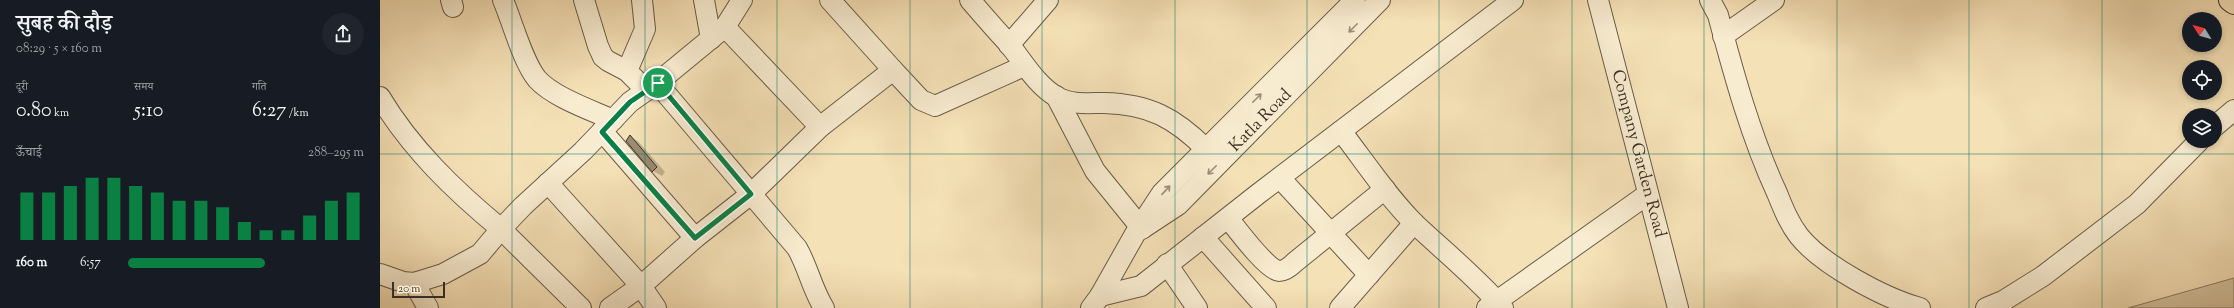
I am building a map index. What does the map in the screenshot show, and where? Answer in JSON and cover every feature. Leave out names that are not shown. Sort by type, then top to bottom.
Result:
[{"type":"main road","points":[[2230,0],[2234,3]]},
{"type":"street","points":[[503,0],[526,57],[537,78],[607,126],[695,238]]},
{"type":"street","points":[[584,0],[598,46],[603,57],[652,86],[751,194],[797,248],[804,261],[810,282],[824,308]]},
{"type":"street","points":[[627,71],[645,29],[642,0]]},
{"type":"street","points":[[704,0],[718,33],[820,127]]},
{"type":"street","points":[[380,274],[403,282],[414,283],[442,274],[470,261],[480,254],[501,229],[630,102],[718,33],[742,0]]},
{"type":"street","points":[[830,0],[921,100],[935,106],[1024,66]]},
{"type":"street","points":[[970,0],[1009,45],[1024,66],[1056,96],[1069,102],[1127,104],[1146,108],[1176,123],[1206,150]]},
{"type":"street","points":[[1009,45],[1048,0]]},
{"type":"street","name":"Katla Road","points":[[1139,230],[1178,205],[1233,135],[1355,0]]},
{"type":"street","name":"Katla Road","points":[[1096,302],[1162,194],[1206,150],[1233,135],[1380,0]]},
{"type":"street","points":[[1096,302],[1142,286],[1167,264],[1514,0]]},
{"type":"street","name":"Company Garden Road","points":[[1598,0],[1678,308]]},
{"type":"street","points":[[1710,0],[1723,36],[1760,154],[1788,221],[1799,237],[1815,252],[1836,267],[1886,296],[1920,308]]},
{"type":"street","points":[[1723,36],[1774,0]]},
{"type":"street","points":[[610,308],[641,286],[695,238],[751,194],[820,127],[893,70]]},
{"type":"street","points":[[1056,96],[1095,171],[1139,230]]},
{"type":"street","points":[[380,97],[401,128],[432,164],[469,202],[501,229],[581,308]]},
{"type":"street","points":[[2222,120],[2234,110]]},
{"type":"street","points":[[1341,131],[1385,189],[1414,223],[1482,284],[1495,307],[1648,194]]},
{"type":"street","points":[[1986,308],[2003,301],[2043,276],[2137,204],[2192,148]]},
{"type":"street","points":[[1280,178],[1369,275]]},
{"type":"street","points":[[548,183],[641,286],[656,308]]},
{"type":"street","points":[[1228,218],[1265,261],[1279,271],[1287,269],[1385,189]]},
{"type":"street","points":[[1340,308],[1414,223]]},
{"type":"street","points":[[1203,237],[1266,308]]},
{"type":"street","points":[[1167,264],[1197,308]]},
{"type":"street","points":[[414,283],[428,308]]},
{"type":"shaded area","points":[[2234,278],[2234,308],[2128,308]]},
{"type":"building","points":[[630,135],[657,167],[652,172],[626,141]]},
{"type":"route","points":[[658,83],[751,194],[695,238],[602,132],[630,102],[658,83]]}]
